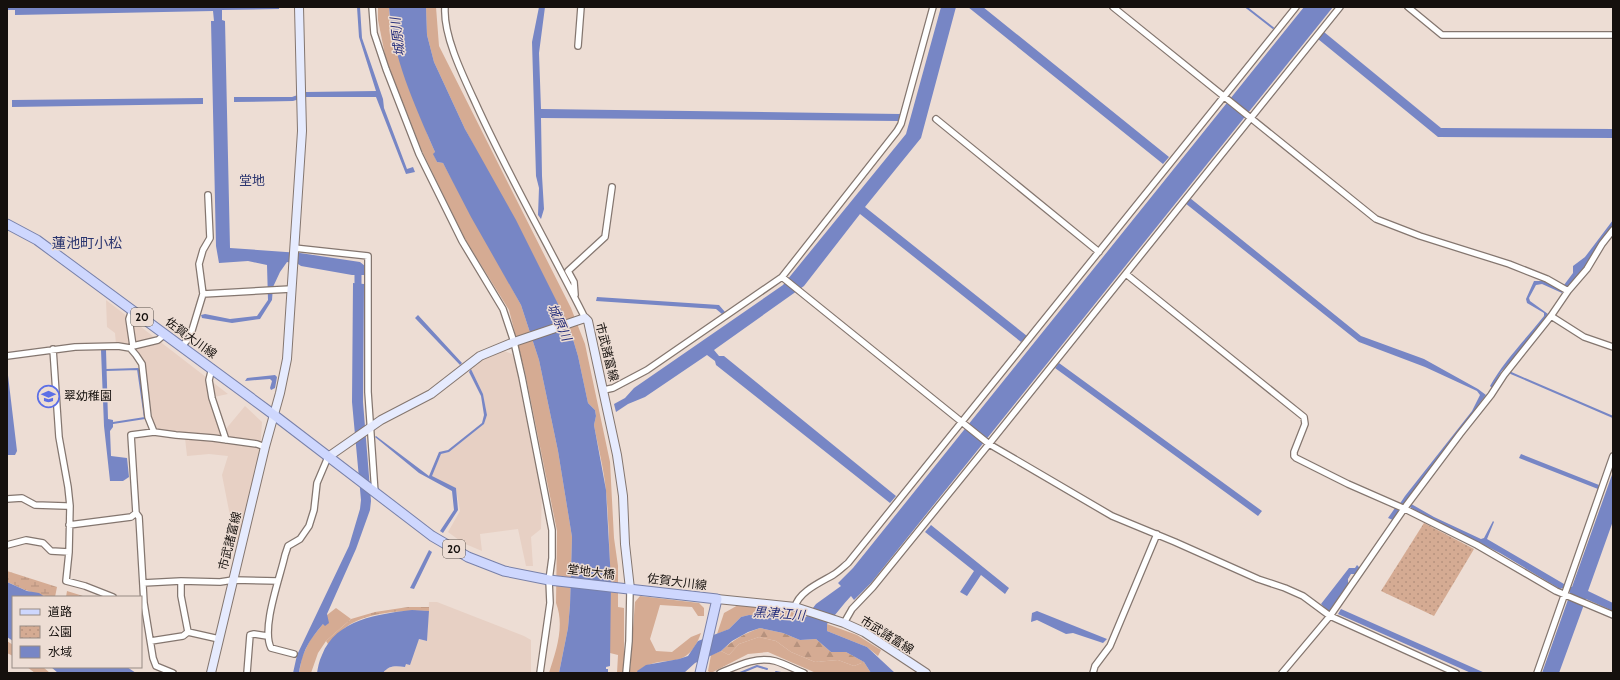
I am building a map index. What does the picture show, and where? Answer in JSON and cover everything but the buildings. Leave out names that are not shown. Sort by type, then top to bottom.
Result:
[{"type":"main road","name":"市武諸富線","points":[[211,673],[287,359],[293,249],[302,131],[299,7]]},
{"type":"main road","name":"佐賀大川線","points":[[7,224],[37,240],[274,414],[374,492]]},
{"type":"main road","name":"市武諸富線","points":[[328,457],[381,420],[431,394],[480,356],[514,342],[583,318],[588,321],[617,455],[623,496],[625,544],[630,589]]},
{"type":"main road","name":"20","points":[[374,492],[432,536],[468,557],[504,571],[549,580]]},
{"type":"main road","name":"堂地大橋","points":[[549,580],[630,589]]},
{"type":"main road","name":"佐賀大川線","points":[[630,589],[717,599],[700,673]]},
{"type":"main road","name":"市武諸富線","points":[[717,599],[798,608],[840,622],[864,632],[926,673]]},
{"type":"street","points":[[372,7],[374,33],[383,62],[419,154],[462,241],[503,309],[514,342],[552,530],[552,558],[549,580],[550,603],[540,673]]},
{"type":"street","points":[[445,7],[444,16],[448,35],[463,76],[496,148],[583,318]]},
{"type":"street","points":[[578,46],[581,7]]},
{"type":"street","points":[[604,390],[613,388],[647,370],[783,278],[897,131],[907,103],[933,7]]},
{"type":"street","points":[[1113,7],[1376,219],[1420,236],[1509,264],[1547,279],[1568,292]]},
{"type":"street","points":[[798,608],[796,601],[816,584],[834,575],[848,564],[964,424],[1099,252],[1225,98],[1296,7]]},
{"type":"street","points":[[840,622],[873,587],[1340,7]]},
{"type":"street","points":[[1408,7],[1442,34],[1613,35]]},
{"type":"street","points":[[936,119],[1099,252]]},
{"type":"street","points":[[575,300],[574,282],[568,270],[605,237],[612,187]]},
{"type":"street","points":[[182,346],[190,337],[203,294],[199,264],[203,250],[210,238],[208,195]]},
{"type":"street","points":[[1282,673],[1330,616],[1407,506],[1491,395],[1504,375],[1587,269],[1602,244],[1613,230]]},
{"type":"street","points":[[293,249],[368,256],[368,392],[374,492]]},
{"type":"street","points":[[1126,274],[1304,417],[1305,424],[1294,452],[1294,456],[1296,458],[1348,484],[1398,506],[1407,506],[1566,594],[1613,615]]},
{"type":"street","points":[[783,278],[988,443],[1112,516],[1157,534],[1258,579],[1303,596],[1330,616],[1456,673]]},
{"type":"street","points":[[203,294],[291,289]]},
{"type":"street","points":[[132,310],[129,319],[132,347],[142,364],[148,417],[154,432]]},
{"type":"street","points":[[1551,316],[1584,337],[1613,347]]},
{"type":"street","points":[[9,356],[75,347],[132,347],[158,340],[165,334]]},
{"type":"street","points":[[53,349],[59,437],[68,487],[69,552],[66,581],[85,586],[110,596]]},
{"type":"street","points":[[212,368],[209,380],[212,398],[226,440]]},
{"type":"street","points":[[173,673],[156,666],[153,658],[143,603],[143,583],[138,517],[136,513],[131,435],[154,432],[176,436],[256,444],[265,447]]},
{"type":"street","points":[[1537,673],[1566,594],[1568,584],[1613,456]]},
{"type":"street","points":[[294,654],[271,648],[267,636],[278,581],[288,546],[300,539],[309,526],[314,510],[318,478],[328,457]]},
{"type":"street","points":[[7,499],[22,498],[35,505],[66,506]]},
{"type":"street","points":[[69,525],[131,517],[136,513]]},
{"type":"street","points":[[1094,673],[1095,666],[1110,646],[1157,534]]},
{"type":"street","points":[[7,545],[26,540],[43,543],[51,551],[69,552]]},
{"type":"street","points":[[143,583],[181,581],[220,582],[233,580],[278,581]]},
{"type":"street","points":[[181,581],[180,596],[188,632]]},
{"type":"street","points":[[626,673],[629,642],[630,589]]},
{"type":"street","points":[[188,632],[219,639]]},
{"type":"street","points":[[151,641],[183,636],[188,632]]},
{"type":"street","points":[[246,673],[250,635],[254,634],[267,636]]},
{"type":"street","points":[[720,673],[742,664],[759,660],[774,661],[804,673]]},
{"type":"shaded area","points":[[106,300],[228,394],[214,397],[225,430],[245,406],[262,422],[260,455],[239,540],[232,540],[232,526],[222,475],[228,456],[209,454],[187,456],[185,438],[155,434],[144,366],[133,344],[116,344],[115,333],[107,327]]},
{"type":"shaded area","points":[[501,350],[512,354],[519,372],[542,489],[541,529],[531,537],[533,566],[526,566],[518,529],[480,534],[482,551],[463,543],[448,532],[460,511],[456,488],[431,477],[441,454],[449,452],[484,424],[487,415],[483,394],[471,369],[479,360]]},
{"type":"shaded area","points":[[429,602],[437,602],[531,640],[531,673],[383,673],[386,669],[395,666],[405,667],[419,639],[427,641]]},
{"type":"green space","points":[[378,7],[389,7],[390,26],[428,136],[435,152],[434,155],[437,162],[443,163],[521,305],[539,360],[558,451],[572,537],[568,628],[559,673],[549,673],[557,647],[560,629],[559,612],[556,603],[557,531],[525,372],[509,310],[465,239],[422,151],[386,60],[378,20]]},
{"type":"green space","points":[[426,7],[436,7],[439,46],[571,308],[585,344],[610,462],[614,538],[618,566],[618,607],[624,608],[624,669],[630,669],[635,602],[640,596],[699,603],[704,608],[704,616],[698,616],[692,607],[660,605],[650,639],[656,651],[672,652],[691,637],[701,633],[695,646],[688,654],[681,658],[648,665],[638,671],[638,673],[617,673],[618,655],[610,653],[608,511],[604,474],[594,425],[596,416],[595,410],[588,403],[578,356],[569,326],[465,129],[434,62],[427,35]]},
{"type":"green space","points":[[1424,523],[1474,549],[1434,616],[1381,591]]},
{"type":"green space","points":[[7,571],[57,587],[55,596],[45,596],[7,582]]},
{"type":"green space","points":[[67,591],[83,596],[66,596]]},
{"type":"green space","points":[[740,604],[789,611],[806,617],[784,618],[749,615],[741,617],[729,629],[717,634],[724,613]]},
{"type":"green space","points":[[408,607],[429,607],[429,611],[398,612],[367,617],[346,627],[328,644],[326,641],[351,619],[375,612]]},
{"type":"green space","points":[[336,608],[351,619],[326,641],[318,653],[311,673],[299,673],[302,657],[310,640],[323,624],[327,615]]},
{"type":"green space","points":[[827,624],[857,635],[881,650],[878,656],[867,647],[827,631]]},
{"type":"green space","points":[[760,628],[783,633],[800,640],[816,639],[831,652],[846,652],[864,662],[854,666],[838,660],[815,662],[791,652],[776,641],[759,637],[739,644],[729,655],[721,651],[739,637]]},
{"type":"green space","points":[[759,637],[776,641],[791,652],[815,662],[838,660],[854,666],[864,662],[871,673],[816,673],[768,652],[748,654],[711,673],[708,671],[711,655],[721,651],[729,655],[739,644]]},
{"type":"green space","points":[[7,641],[12,644],[12,656],[7,653]]},
{"type":"green space","points":[[28,668],[44,668],[50,673],[35,673]]},
{"type":"water","points":[[7,7],[279,7],[279,9],[222,10],[222,20],[225,21],[230,248],[300,253],[360,262],[365,266],[365,275],[352,275],[287,262],[280,272],[273,287],[272,300],[260,319],[232,323],[202,318],[201,315],[205,314],[230,319],[257,316],[268,300],[267,265],[248,261],[219,263],[216,246],[211,21],[214,21],[213,11],[15,15],[15,10],[7,10]]},
{"type":"water","points":[[357,7],[360,7],[362,38],[383,99],[384,108],[407,169],[413,167],[415,172],[406,174],[376,97],[306,97],[293,101],[234,102],[234,97],[292,97],[306,92],[376,91],[359,37]]},
{"type":"water","name":"城原川","points":[[389,7],[426,7],[427,35],[434,62],[465,129],[516,220],[569,326],[578,356],[588,403],[595,410],[596,416],[594,425],[606,490],[611,581],[610,666],[606,667],[606,669],[608,669],[608,673],[559,673],[568,628],[572,537],[558,451],[539,360],[521,305],[471,217],[443,163],[437,162],[433,154],[435,152],[412,99],[400,62],[391,25]]},
{"type":"water","points":[[539,7],[545,7],[539,53],[541,109],[900,114],[899,121],[541,118],[544,209],[541,219],[538,215],[539,188],[536,176],[532,42]]},
{"type":"water","points":[[941,7],[956,7],[921,138],[865,207],[1027,336],[1021,342],[860,214],[804,286],[714,350],[719,356],[724,356],[896,496],[890,503],[716,365],[715,361],[707,355],[645,397],[628,404],[616,412],[614,404],[625,398],[634,388],[783,285],[906,134]]},
{"type":"water","points":[[968,7],[983,7],[1169,157],[1163,164]]},
{"type":"water","points":[[1304,7],[1333,7],[871,583],[854,600],[851,596],[827,624],[827,631],[867,647],[895,673],[871,673],[864,662],[846,652],[831,652],[816,639],[800,640],[783,633],[760,628],[748,632],[732,641],[721,651],[695,663],[684,673],[638,673],[637,671],[646,665],[688,656],[698,641],[729,629],[741,617],[749,615],[784,618],[806,617],[816,604],[841,586],[838,583],[853,568]]},
{"type":"water","points":[[1324,32],[1441,128],[1613,129],[1613,138],[1438,137],[1318,39]]},
{"type":"water","points":[[203,98],[203,104],[12,107],[12,100]]},
{"type":"water","points":[[1190,198],[1361,336],[1424,359],[1486,395],[1406,501],[1434,517],[1481,539],[1484,538],[1493,521],[1494,522],[1487,539],[1564,584],[1572,587],[1613,472],[1613,521],[1588,591],[1613,603],[1613,611],[1586,599],[1559,673],[1542,673],[1570,594],[1569,590],[1563,588],[1560,589],[1500,553],[1404,504],[1393,520],[1388,518],[1472,411],[1480,395],[1477,391],[1425,367],[1359,342],[1185,203]]},
{"type":"water","points":[[1613,220],[1613,225],[1601,240],[1583,269],[1562,293],[1542,284],[1536,285],[1529,298],[1530,301],[1548,314],[1501,372],[1492,388],[1490,386],[1502,368],[1544,316],[1544,313],[1527,303],[1526,299],[1534,281],[1543,281],[1561,289],[1573,273],[1573,266],[1585,257]]},
{"type":"water","points":[[353,283],[364,284],[363,402],[371,501],[370,510],[356,549],[327,614],[329,623],[325,626],[323,624],[313,636],[304,652],[299,673],[293,673],[297,655],[349,546],[360,509],[361,500],[352,402]]},
{"type":"water","points":[[597,297],[719,305],[725,312],[722,314],[716,309],[596,301]]},
{"type":"water","points":[[418,315],[462,363],[460,365],[415,318]]},
{"type":"water","points":[[101,350],[106,350],[108,419],[113,420],[113,427],[110,431],[111,456],[127,458],[129,477],[123,481],[110,481],[104,426]]},
{"type":"water","points":[[1059,363],[1262,511],[1258,516],[1055,368]]},
{"type":"water","points":[[7,367],[17,451],[15,455],[7,455]]},
{"type":"water","points":[[471,369],[483,394],[487,415],[484,424],[449,452],[441,454],[432,476],[456,488],[458,510],[443,533],[440,531],[454,510],[452,491],[419,473],[375,437],[376,436],[429,476],[439,452],[448,450],[482,423],[484,415],[481,396],[469,372]]},
{"type":"water","points":[[275,375],[277,377],[275,388],[271,390],[270,388],[272,381],[270,379],[245,381],[247,378]]},
{"type":"water","points":[[1521,454],[1599,485],[1598,489],[1519,458]]},
{"type":"water","points":[[931,525],[1009,588],[1005,594],[981,575],[967,596],[960,592],[974,571],[925,532]]},
{"type":"water","points":[[429,550],[432,552],[414,589],[410,588]]},
{"type":"water","points":[[1357,565],[1360,568],[1355,574],[1351,574],[1348,579],[1348,584],[1330,610],[1327,610],[1321,604],[1349,568],[1355,568]]},
{"type":"water","points":[[7,582],[27,591],[39,593],[44,596],[12,596],[12,640],[7,637]]},
{"type":"water","points":[[1341,609],[1485,673],[1471,673],[1338,614]]},
{"type":"water","points":[[412,610],[429,611],[427,641],[419,639],[410,665],[406,664],[405,667],[390,667],[383,673],[317,673],[322,655],[337,633],[360,620]]},
{"type":"water","points":[[1037,611],[1107,639],[1103,643],[1073,633],[1066,634],[1037,620],[1031,622],[1032,613]]},
{"type":"water","points":[[52,668],[128,668],[136,673],[58,673]]},
{"type":"waterway","points":[[1246,7],[1273,28]]},
{"type":"waterway","points":[[358,268],[358,293]]},
{"type":"waterway","points":[[106,370],[138,369],[145,418],[113,423]]},
{"type":"waterway","points":[[1511,373],[1613,417]]},
{"type":"waterway","points":[[740,673],[757,666],[767,669]]},
{"type":"waterway","points":[[776,672],[781,673]]},
{"type":"place","name":"翠幼稚園","points":[[49,396]]},
{"type":"district","name":"堂地","points":[[252,180]]},
{"type":"district","name":"蓮池町小松","points":[[87,243]]},
{"type":"water label","name":"黒津江川","points":[[779,613]]}]
